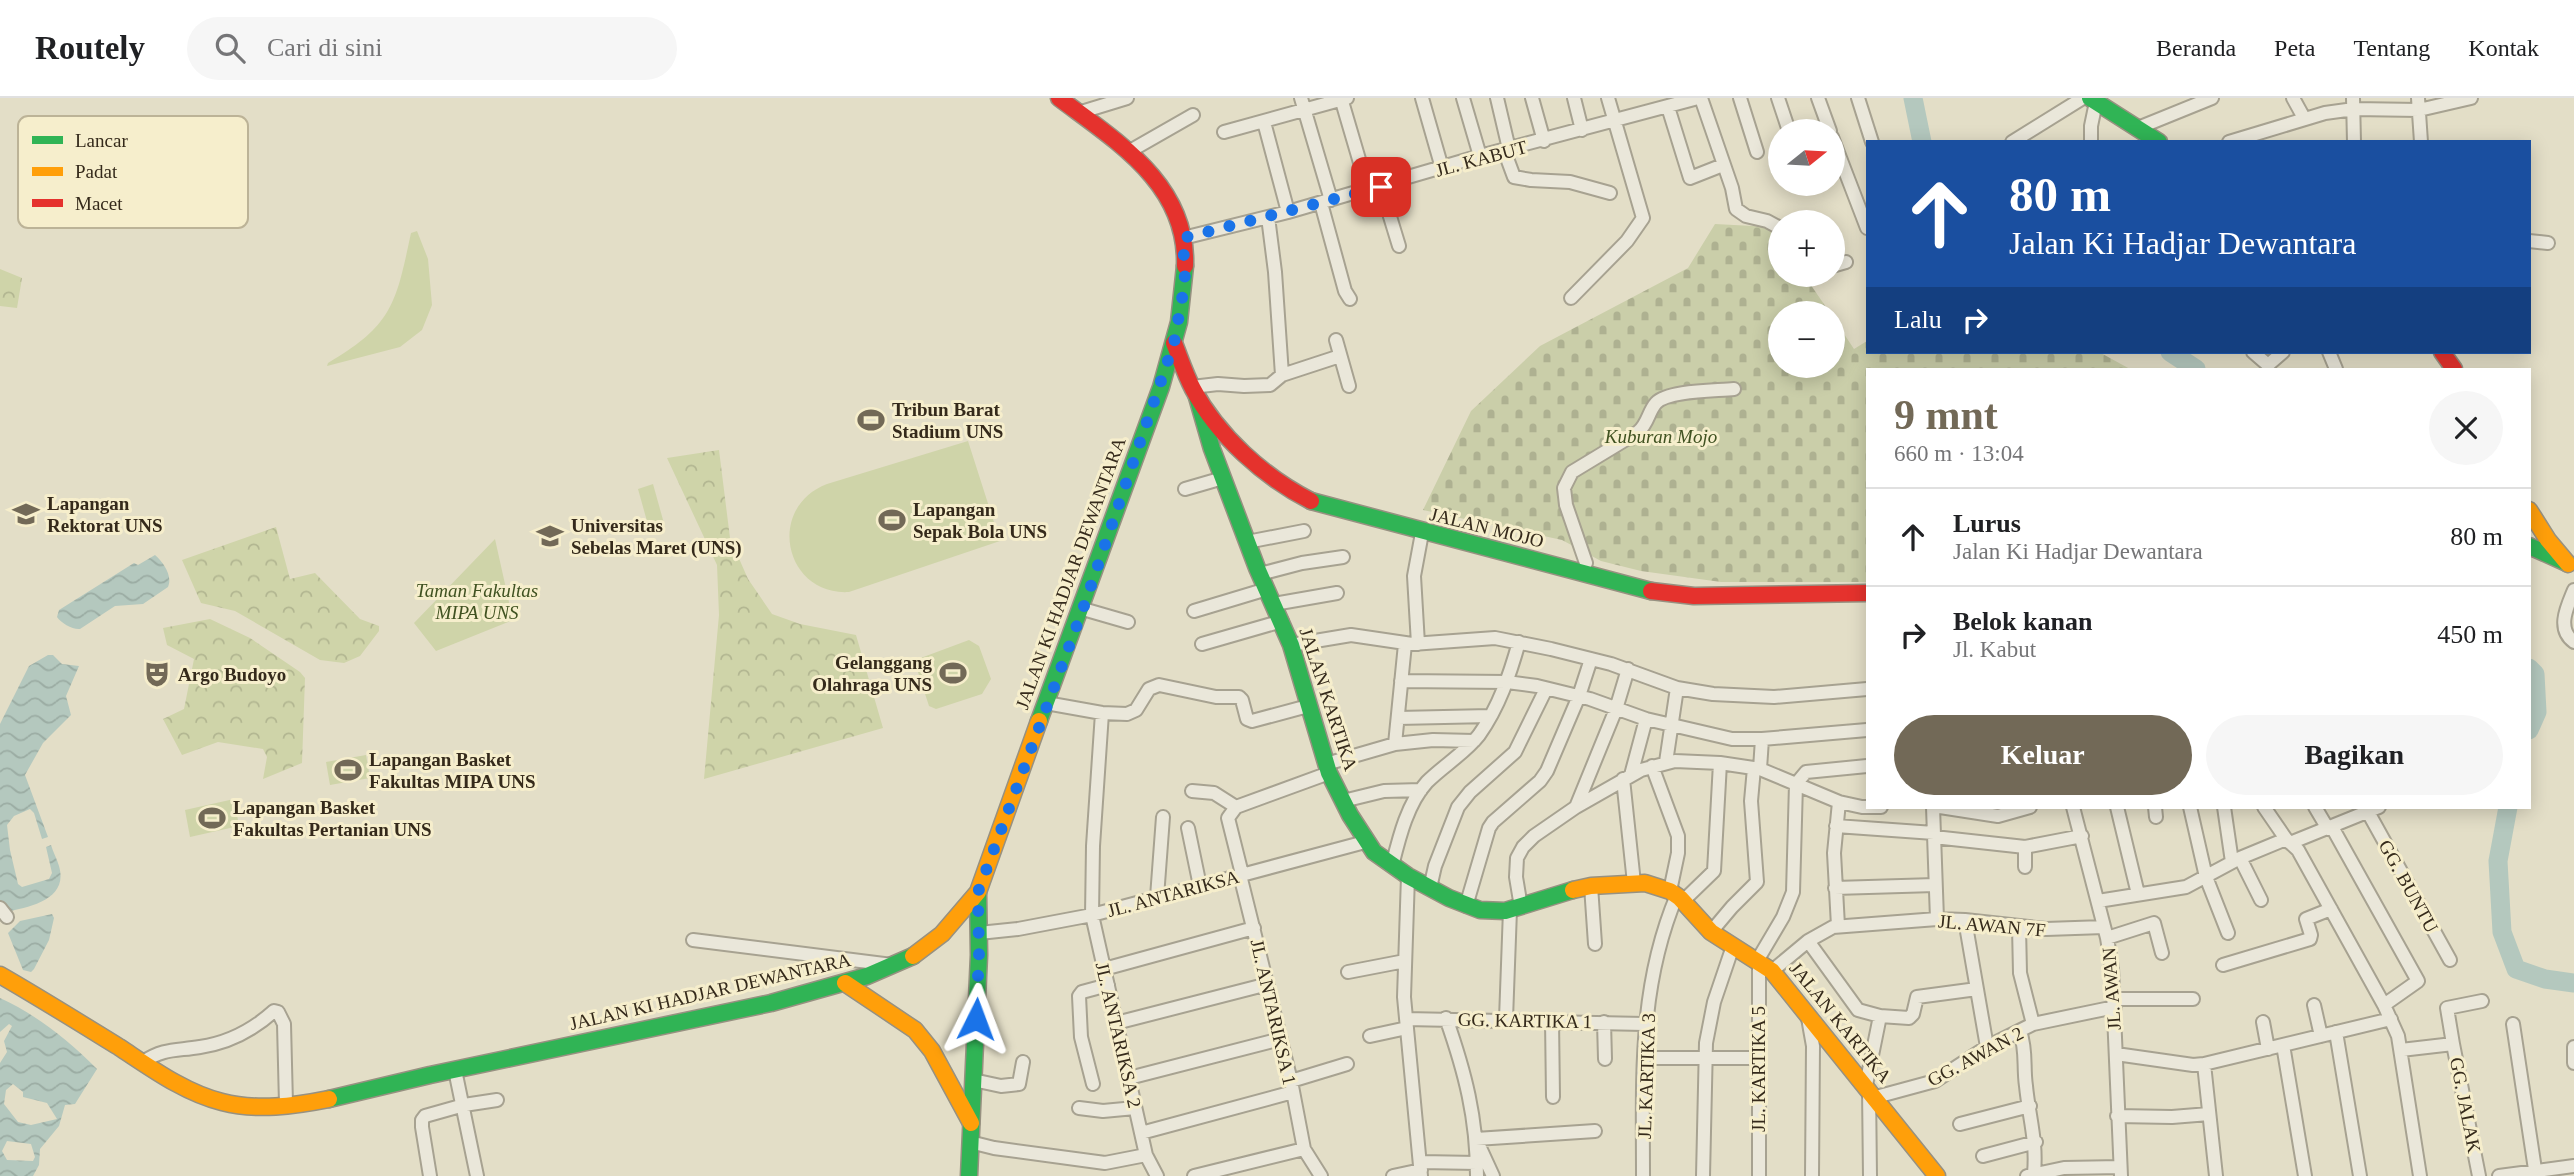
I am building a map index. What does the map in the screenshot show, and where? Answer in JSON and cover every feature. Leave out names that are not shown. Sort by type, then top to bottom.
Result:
[{"type":"street","name":"JALAN KI HADJAR DEWANTARA","points":[[0,975],[201,1097],[250,1106],[338,1097],[682,1022],[845,983],[916,955],[947,932],[978,892],[1083,609],[1174,343],[1185,282],[1183,238],[1164,189],[1154,174],[1130,151],[1059,98]]},
{"type":"street","points":[[1077,113],[1127,98]]},
{"type":"street","points":[[1341,98],[1374,188],[1399,246]]},
{"type":"street","points":[[1224,132],[1264,122],[1303,104],[1348,98]]},
{"type":"street","points":[[1422,98],[1442,168]]},
{"type":"street","points":[[1463,98],[1480,156]]},
{"type":"street","points":[[1497,98],[1506,150],[1514,177],[1570,182],[1610,193]]},
{"type":"street","points":[[1532,98],[1544,141]]},
{"type":"street","points":[[1574,98],[1582,130]]},
{"type":"street","points":[[1571,298],[1627,241],[1643,218],[1608,98]]},
{"type":"street","points":[[1700,98],[1736,209],[1739,213],[1768,224]]},
{"type":"street","name":"JL. KABUT","points":[[1183,238],[1289,212],[1480,156],[1615,122],[1659,105],[1700,98]]},
{"type":"street","points":[[1740,98],[1757,152]]},
{"type":"street","points":[[1778,98],[1785,119]]},
{"type":"street","points":[[1818,98],[1826,119]]},
{"type":"street","points":[[1858,98],[1871,140]]},
{"type":"street","points":[[2138,128],[2212,98]]},
{"type":"street","points":[[2293,98],[2304,118]]},
{"type":"street","points":[[2235,140],[2354,103],[2418,104],[2470,98]]},
{"type":"street","points":[[2090,99],[2156,140]]},
{"type":"street","points":[[2016,140],[2090,99]]},
{"type":"street","points":[[2090,99],[2091,140]]},
{"type":"street","points":[[2354,103],[2354,140]]},
{"type":"street","points":[[1303,104],[1343,284],[1350,299]]},
{"type":"street","points":[[2418,104],[2421,140]]},
{"type":"street","points":[[1659,105],[1690,178],[1723,165]]},
{"type":"street","points":[[1130,151],[1193,116]]},
{"type":"street","points":[[1264,122],[1289,212]]},
{"type":"street","points":[[1845,171],[1866,225]]},
{"type":"street","points":[[1268,217],[1275,272],[1282,376]]},
{"type":"street","points":[[2531,241],[2548,243]]},
{"type":"street","points":[[1336,340],[1349,386]]},
{"type":"street","name":"JALAN MOJO","points":[[1174,343],[1195,392],[1219,427],[1258,465],[1300,497],[1323,506],[1422,533],[1510,548],[1649,591],[1693,596],[1866,593]]},
{"type":"street","points":[[2255,354],[2268,365],[2281,354]]},
{"type":"street","points":[[1195,392],[1225,384],[1261,386],[1275,383],[1282,376],[1340,356]]},
{"type":"street","points":[[1586,563],[1566,505],[1564,488],[1572,472],[1645,427],[1660,400],[1697,390],[1734,389]]},
{"type":"street","name":"JALAN KARTIKA","points":[[1195,392],[1212,449],[1247,542],[1291,645],[1327,769],[1365,842],[1392,866],[1430,888],[1466,906],[1494,912],[1591,886],[1634,883],[1656,885],[1677,896],[1711,932],[1763,965],[1806,1012],[1937,1176]]},
{"type":"street","points":[[1209,411],[1224,418],[1279,468],[1310,490],[1510,548],[1586,563],[1657,582],[1866,582]]},
{"type":"street","points":[[1185,489],[1223,478]]},
{"type":"street","points":[[2531,513],[2548,540],[2571,565]]},
{"type":"street","points":[[1247,542],[1304,531]]},
{"type":"street","points":[[1395,744],[1401,681],[1411,644],[1414,576],[1422,533]]},
{"type":"street","points":[[2531,548],[2571,565]]},
{"type":"street","points":[[1194,611],[1267,589],[1302,563],[1343,557]]},
{"type":"street","points":[[1267,589],[1337,593]]},
{"type":"street","points":[[2574,590],[2565,613],[2564,624],[2568,638],[2574,642]]},
{"type":"street","points":[[1083,609],[1128,622]]},
{"type":"street","points":[[1202,644],[1282,621]]},
{"type":"street","points":[[1291,645],[1351,635],[1411,644],[1495,638],[1628,669],[1677,688],[1733,696],[1774,697],[1866,689]]},
{"type":"street","points":[[1392,866],[1401,834],[1421,790],[1474,741],[1507,682],[1519,642]]},
{"type":"street","points":[[1466,906],[1489,828],[1547,771],[1580,696],[1591,659]]},
{"type":"street","points":[[1576,807],[1616,709],[1628,669]]},
{"type":"street","points":[[1401,681],[1507,682],[1580,696],[1646,719],[1721,737],[1762,740],[1866,730]]},
{"type":"street","points":[[1046,703],[1121,715],[1134,712],[1149,689],[1157,685],[1216,697],[1239,697],[1242,699],[1247,719],[1252,721],[1308,706]]},
{"type":"street","points":[[1666,762],[1677,688]]},
{"type":"street","points":[[1430,888],[1445,838],[1458,807],[1470,792],[1515,752],[1546,689]]},
{"type":"street","name":"JL. ANTARIKSA 2","points":[[1102,713],[1093,846],[1092,915],[1146,1155],[1157,1176]]},
{"type":"street","points":[[1398,718],[1490,716]]},
{"type":"street","points":[[1634,883],[1627,777],[1646,719]]},
{"type":"street","points":[[1192,791],[1214,793],[1236,807],[1395,744],[1433,740],[1474,741]]},
{"type":"street","points":[[1711,932],[1757,882],[1751,801],[1762,740]]},
{"type":"street","points":[[1506,1019],[1516,865],[1523,847],[1576,807],[1627,777],[1666,762],[1720,763],[1757,769],[1839,802],[1866,807]]},
{"type":"street","points":[[1677,896],[1714,871],[1720,763]]},
{"type":"street","name":"JL. KARTIKA 3","points":[[1643,1176],[1644,1024],[1659,951],[1677,896],[1678,836],[1652,766]]},
{"type":"street","points":[[1763,965],[1793,891],[1796,785],[1806,772],[1866,766]]},
{"type":"street","points":[[1343,801],[1384,791],[1421,790]]},
{"type":"street","points":[[1763,965],[1828,928],[1838,926],[1835,888],[1839,802]]},
{"type":"street","name":"JL. ANTARIKSA 1","points":[[1236,807],[1228,818],[1281,1038],[1304,1149]]},
{"type":"street","points":[[1933,809],[1937,919]]},
{"type":"street","points":[[1953,809],[1998,816],[2023,809]]},
{"type":"street","name":"JL. AWAN","points":[[2074,809],[2106,932],[2114,1003],[2121,1172]]},
{"type":"street","points":[[2117,809],[2138,894]]},
{"type":"street","points":[[2190,809],[2206,877],[2228,933]]},
{"type":"street","points":[[2224,809],[2236,860],[2262,900]]},
{"type":"street","points":[[2265,809],[2288,841],[2298,850],[2391,1018],[2401,1050],[2420,1176]]},
{"type":"street","points":[[2316,809],[2418,981],[2384,1005]]},
{"type":"street","points":[[2098,901],[2180,889],[2236,860],[2330,828],[2373,809]]},
{"type":"street","name":"GG. BUNTU","points":[[2373,809],[2450,960]]},
{"type":"street","points":[[1157,897],[1163,817]]},
{"type":"street","points":[[1836,826],[2025,847],[2082,836]]},
{"type":"street","points":[[1188,828],[1200,886]]},
{"type":"street","name":"JL. ANTARIKSA","points":[[979,933],[1018,929],[1092,915],[1365,842]]},
{"type":"street","points":[[2025,847],[2025,867]]},
{"type":"street","points":[[1408,876],[1403,985],[1421,1169]]},
{"type":"street","points":[[1835,888],[1935,885]]},
{"type":"street","points":[[1591,886],[1595,944]]},
{"type":"street","points":[[970,1176],[979,933],[978,892]]},
{"type":"street","points":[[2223,965],[2308,940],[2311,935],[2306,919],[2331,909]]},
{"type":"street","name":"JL. AWAN 7F","points":[[1838,926],[1937,919],[2106,932],[2154,923],[2162,953]]},
{"type":"street","points":[[1965,920],[1987,1048]]},
{"type":"street","points":[[2019,927],[2019,962],[2033,1024]]},
{"type":"street","points":[[1104,970],[1254,928]]},
{"type":"street","points":[[693,940],[895,965]]},
{"type":"street","points":[[1808,941],[1858,1010],[1880,1016],[1909,1018],[1913,1014],[1917,997],[1977,989]]},
{"type":"street","points":[[1703,1176],[1704,1057],[1714,1002],[1732,946]]},
{"type":"street","points":[[1348,972],[1405,961]]},
{"type":"street","name":"JL. KARTIKA 5","points":[[1759,1176],[1757,1058],[1763,965]]},
{"type":"street","points":[[845,983],[915,1030],[932,1051],[971,1123]]},
{"type":"street","points":[[1116,1023],[1268,984]]},
{"type":"street","points":[[1093,1084],[1081,1037],[1079,996],[1080,993],[1108,985]]},
{"type":"street","name":"GG. AWAN 2","points":[[1870,1090],[1935,1081],[1987,1048],[2033,1024],[2114,1003],[2193,999]]},
{"type":"street","points":[[2453,1044],[2446,1008],[2482,1001]]},
{"type":"street","points":[[2314,1005],[2321,1036]]},
{"type":"street","points":[[143,1062],[159,1052],[200,1047],[241,1034],[274,1011],[278,1012],[284,1024],[286,1104]]},
{"type":"street","points":[[1806,1012],[1813,1041],[1812,1176]]},
{"type":"street","points":[[1870,1176],[1870,1090],[1880,1016]]},
{"type":"street","points":[[1393,1176],[1421,1169],[1477,1170],[1476,1139],[1468,1087],[1446,1018]]},
{"type":"street","name":"GG. KARTIKA 1","points":[[1370,1036],[1406,1023],[1446,1018],[1644,1024]]},
{"type":"street","points":[[2116,1054],[2204,1065],[2391,1018]]},
{"type":"street","points":[[1552,1020],[1553,1097]]},
{"type":"street","points":[[1604,1022],[1605,1059]]},
{"type":"street","points":[[2263,1022],[2268,1049]]},
{"type":"street","points":[[2513,1024],[2535,1173]]},
{"type":"street","points":[[2020,1031],[2026,1050],[2025,1086],[2036,1142],[2030,1175],[2064,1168],[2121,1172]]},
{"type":"street","points":[[2336,1032],[2360,1176]]},
{"type":"street","points":[[1129,1078],[1281,1038]]},
{"type":"street","name":"GG. JALAK","points":[[2401,1050],[2453,1044],[2479,1176]]},
{"type":"street","points":[[2283,1045],[2305,1176]]},
{"type":"street","points":[[2574,1047],[2574,1063]]},
{"type":"street","points":[[1657,1058],[1757,1058]]},
{"type":"street","points":[[973,1080],[1001,1086],[1019,1084],[1023,1082],[1023,1062]]},
{"type":"street","points":[[1141,1133],[1292,1087],[1347,1064]]},
{"type":"street","points":[[2204,1065],[2216,1176]]},
{"type":"street","points":[[456,1070],[477,1176]]},
{"type":"street","points":[[430,1176],[422,1120],[434,1112],[497,1100]]},
{"type":"street","points":[[1960,1124],[2029,1106]]},
{"type":"street","points":[[1079,1108],[1103,1111],[1135,1108]]},
{"type":"street","points":[[2117,1116],[2172,1117],[2209,1114]]},
{"type":"street","points":[[1476,1139],[1595,1131]]},
{"type":"street","points":[[1476,1139],[1493,1176]]},
{"type":"street","points":[[970,1142],[994,1148],[1105,1163],[1146,1155]]},
{"type":"street","points":[[1983,1156],[2036,1142]]},
{"type":"street","points":[[1194,1176],[1304,1149],[1321,1176]]},
{"type":"street","points":[[2500,1176],[2574,1166]]},
{"type":"green space","name":"Kuburan Mojo","points":[[1715,224],[1768,227],[1768,287],[1812,287],[1822,301],[1768,301],[1768,378],[1845,378],[1845,336],[1854,349],[1866,342],[1866,354],[2103,354],[2128,368],[1866,368],[1866,582],[1721,582],[1641,571],[1601,561],[1562,540],[1423,510],[1471,411],[1540,346],[1688,268]]},
{"type":"green space","points":[[417,231],[428,259],[432,305],[422,330],[400,347],[327,366],[379,324],[395,295],[411,233]]},
{"type":"green space","points":[[0,269],[22,278],[17,308],[0,306]]},
{"type":"green space","name":"Lapangan Sepak Bola UNS","points":[[968,441],[1000,541],[849,592],[827,589],[810,580],[798,566],[791,548],[790,530],[795,512],[808,496],[827,484]]},
{"type":"green space","points":[[719,450],[730,538],[748,579],[772,614],[800,624],[856,635],[883,728],[704,779],[719,615],[717,565],[667,458]]},
{"type":"green space","points":[[653,484],[665,527],[650,532],[638,489]]},
{"type":"green space","points":[[276,527],[290,579],[315,573],[360,619],[379,626],[379,631],[360,656],[344,663],[320,660],[235,611],[201,603],[182,560]]},
{"type":"green space","name":"Taman Fakultas MIPA UNS","points":[[495,539],[513,620],[436,651],[414,623]]},
{"type":"green space","points":[[210,619],[250,638],[305,678],[302,763],[263,779],[267,757],[263,749],[218,742],[182,755],[163,719],[184,709],[194,659],[167,645],[163,628]]},
{"type":"green space","name":"Gelanggang Olahraga UNS","points":[[969,640],[979,646],[991,679],[982,694],[936,709],[929,706],[916,666],[918,659]]},
{"type":"green space","name":"Lapangan Basket Fakultas MIPA UNS","points":[[366,755],[370,778],[330,785],[326,762]]},
{"type":"green space","name":"Lapangan Basket Fakultas Pertanian UNS","points":[[234,799],[239,826],[190,837],[185,810]]},
{"type":"water","points":[[155,555],[166,570],[169,583],[168,587],[143,604],[115,606],[80,629],[67,626],[57,617],[59,610],[134,563],[138,565]]},
{"type":"water","points":[[53,655],[62,664],[79,666],[66,696],[71,715],[43,743],[25,775],[48,837],[42,839],[34,813],[30,809],[14,816],[7,825],[18,884],[22,887],[49,879],[52,873],[46,847],[51,845],[61,878],[53,894],[45,900],[7,912],[0,900],[0,724],[29,666]]},
{"type":"water","points":[[52,914],[54,918],[49,940],[34,969],[31,972],[23,970],[8,933],[20,921]]},
{"type":"water","points":[[0,998],[52,1029],[97,1069],[75,1104],[65,1105],[59,1126],[40,1149],[39,1165],[33,1176],[0,1176],[0,1063],[7,1052],[4,1041],[12,1026],[9,1024],[0,1032]],"holes":[[[13,1084],[23,1092],[23,1097],[47,1103],[57,1119],[31,1125],[18,1122],[4,1104],[6,1090]],[[7,1141],[31,1144],[35,1157],[33,1161],[7,1160],[2,1151]]]},
{"type":"waterway","points":[[1913,98],[1922,140]]},
{"type":"waterway","points":[[2173,354],[2194,368]]},
{"type":"waterway","points":[[2531,670],[2535,674],[2537,712],[2531,726]]},
{"type":"waterway","points":[[2508,809],[2498,861],[2502,932],[2516,969],[2545,979],[2574,983]]},
{"type":"traffic: fast","points":[[2090,98],[2156,140]]},
{"type":"traffic: fast","points":[[1039,721],[1161,387],[1179,322],[1185,266]]},
{"type":"traffic: fast","points":[[1197,397],[1212,449],[1257,568],[1291,645],[1329,773],[1350,815],[1374,852],[1408,876],[1449,898],[1480,910],[1505,911],[1573,890]]},
{"type":"traffic: fast","points":[[1311,501],[1651,591]]},
{"type":"traffic: fast","points":[[2531,547],[2567,563]]},
{"type":"traffic: fast","points":[[969,1176],[979,955],[978,892]]},
{"type":"traffic: fast","points":[[329,1099],[771,1003],[867,976],[913,956]]},
{"type":"traffic: slow","points":[[2531,513],[2568,564]]},
{"type":"traffic: slow","points":[[913,956],[942,934],[978,892],[1039,721]]},
{"type":"traffic: slow","points":[[1573,890],[1591,886],[1645,883],[1670,891],[1680,898],[1711,932],[1772,971],[1937,1176]]},
{"type":"traffic: slow","points":[[0,975],[169,1079],[208,1098],[235,1105],[262,1107],[329,1099]]},
{"type":"traffic: slow","points":[[845,983],[915,1030],[932,1051],[971,1123]]},
{"type":"traffic: jam","points":[[1059,98],[1125,148],[1161,188],[1175,211],[1183,237],[1185,266]]},
{"type":"traffic: jam","points":[[1174,343],[1193,389],[1215,423],[1244,454],[1276,480],[1311,501]]},
{"type":"traffic: jam","points":[[2443,354],[2453,368]]},
{"type":"traffic: jam","points":[[1651,591],[1694,596],[1866,593]]},
{"type":"place","name":"Tribun Barat Stadium UNS","points":[[871,420]]},
{"type":"place","name":"Lapangan Rektorat UNS","points":[[26,514]]},
{"type":"place","name":"Lapangan Sepak Bola UNS","points":[[892,520]]},
{"type":"place","name":"Universitas Sebelas Maret (UNS)","points":[[550,536]]},
{"type":"place","name":"Gelanggang Olahraga UNS","points":[[953,673]]},
{"type":"place","name":"Argo Budoyo","points":[[157,674]]},
{"type":"place","name":"Lapangan Basket Fakultas MIPA UNS","points":[[348,770]]},
{"type":"place","name":"Lapangan Basket Fakultas Pertanian UNS","points":[[212,818]]},
{"type":"route","points":[[976,1019],[978,892],[1083,609],[1174,343],[1185,282],[1183,238],[1381,187]]}]
